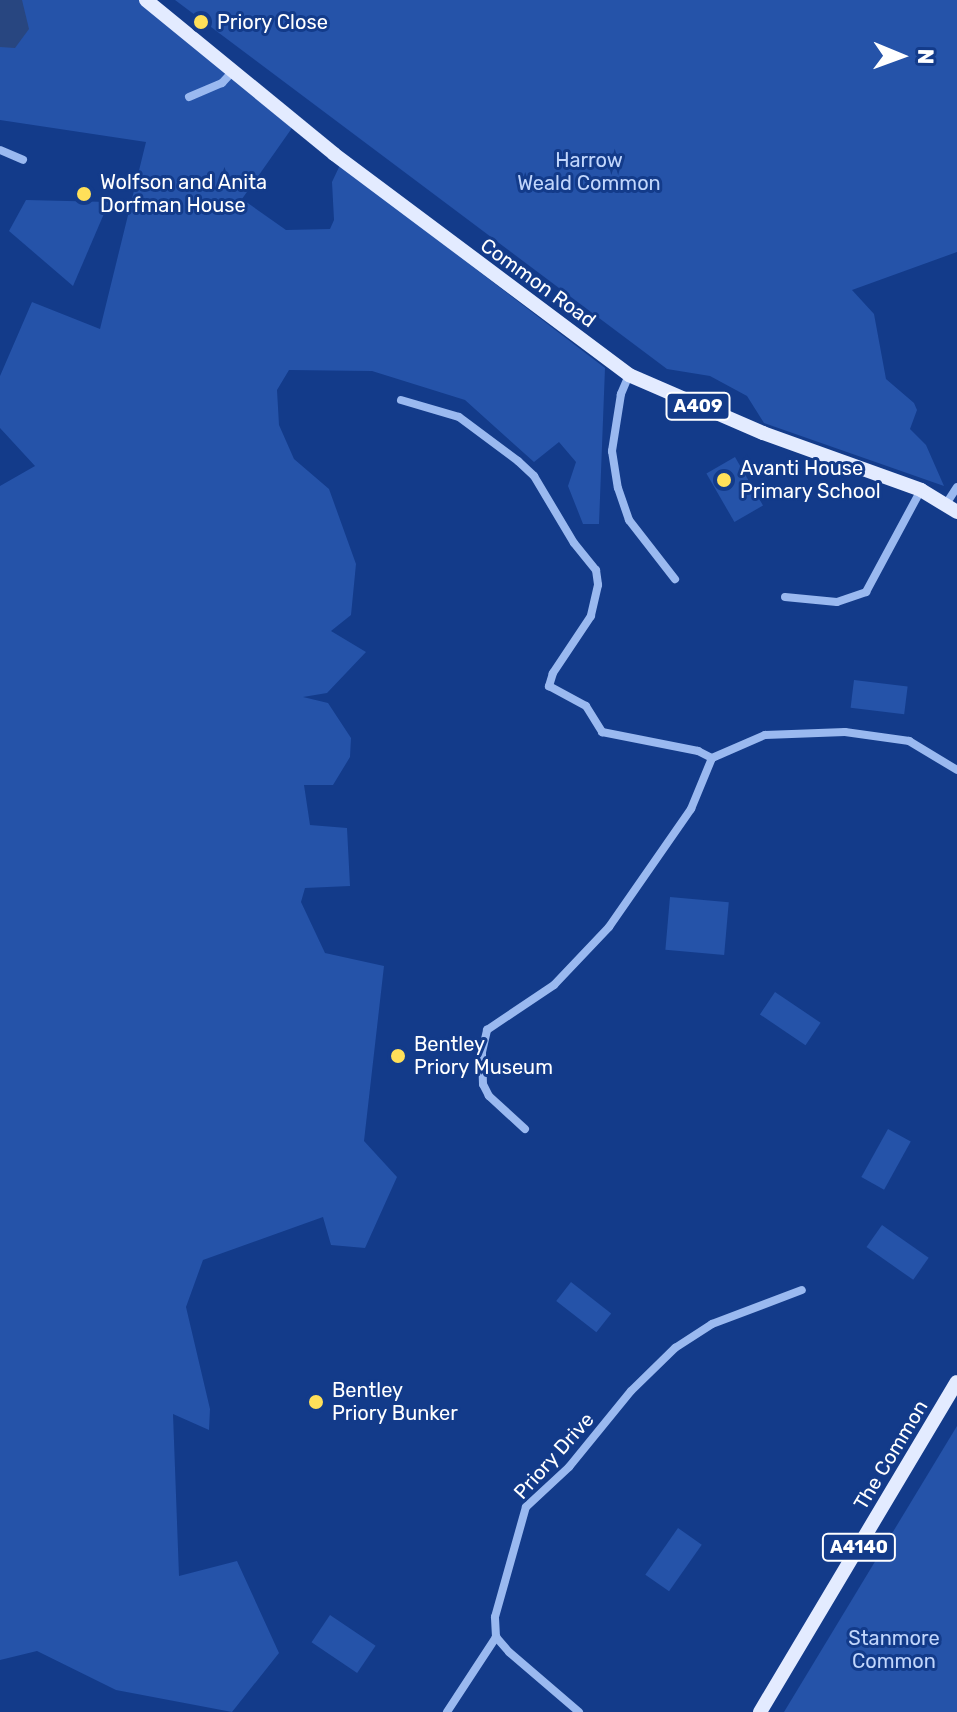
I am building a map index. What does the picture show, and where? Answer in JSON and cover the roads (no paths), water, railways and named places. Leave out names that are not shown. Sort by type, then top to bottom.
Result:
[{"type":"main road","name":"Common Road","points":[[146,0],[334,154],[629,375],[763,433],[921,490],[952,508]]},
{"type":"main road","name":"The Common","points":[[760,1712],[957,1382]]},
{"type":"street","points":[[189,97],[216,86],[234,70]]},
{"type":"street","points":[[0,150],[23,160]]},
{"type":"street","points":[[629,375],[621,394],[612,451],[618,488],[629,520],[675,579]]},
{"type":"street","points":[[401,400],[459,417],[518,461],[534,476],[574,543],[596,570],[598,585],[591,616],[553,673],[549,686],[586,706],[602,732],[698,751],[712,758]]},
{"type":"street","points":[[952,508],[957,487]]},
{"type":"street","points":[[785,597],[837,602],[856,598],[866,592],[921,490]]},
{"type":"street","points":[[525,1129],[489,1096],[483,1084],[482,1052],[487,1030],[554,985],[609,927],[691,809],[712,758],[765,735],[845,732],[909,741],[957,770]]},
{"type":"street","name":"Priory Drive","points":[[496,1637],[495,1617],[521,1520],[533,1498],[569,1467],[631,1391],[682,1343],[712,1324],[802,1290]]},
{"type":"street","points":[[447,1712],[496,1637],[509,1652],[579,1712]]},
{"type":"place","name":"Priory Close","points":[[201,22]]},
{"type":"place","name":"Wolfson and Anita Dorfman House","points":[[84,194]]},
{"type":"place","name":"Avanti House Primary School","points":[[724,480]]},
{"type":"place","name":"Bentley Priory Museum","points":[[398,1056]]},
{"type":"place","name":"Bentley Priory Bunker","points":[[316,1402]]},
{"type":"park label","name":"Harrow Weald Common","points":[[589,172]]},
{"type":"park label","name":"Stanmore Common","points":[[894,1650]]}]
